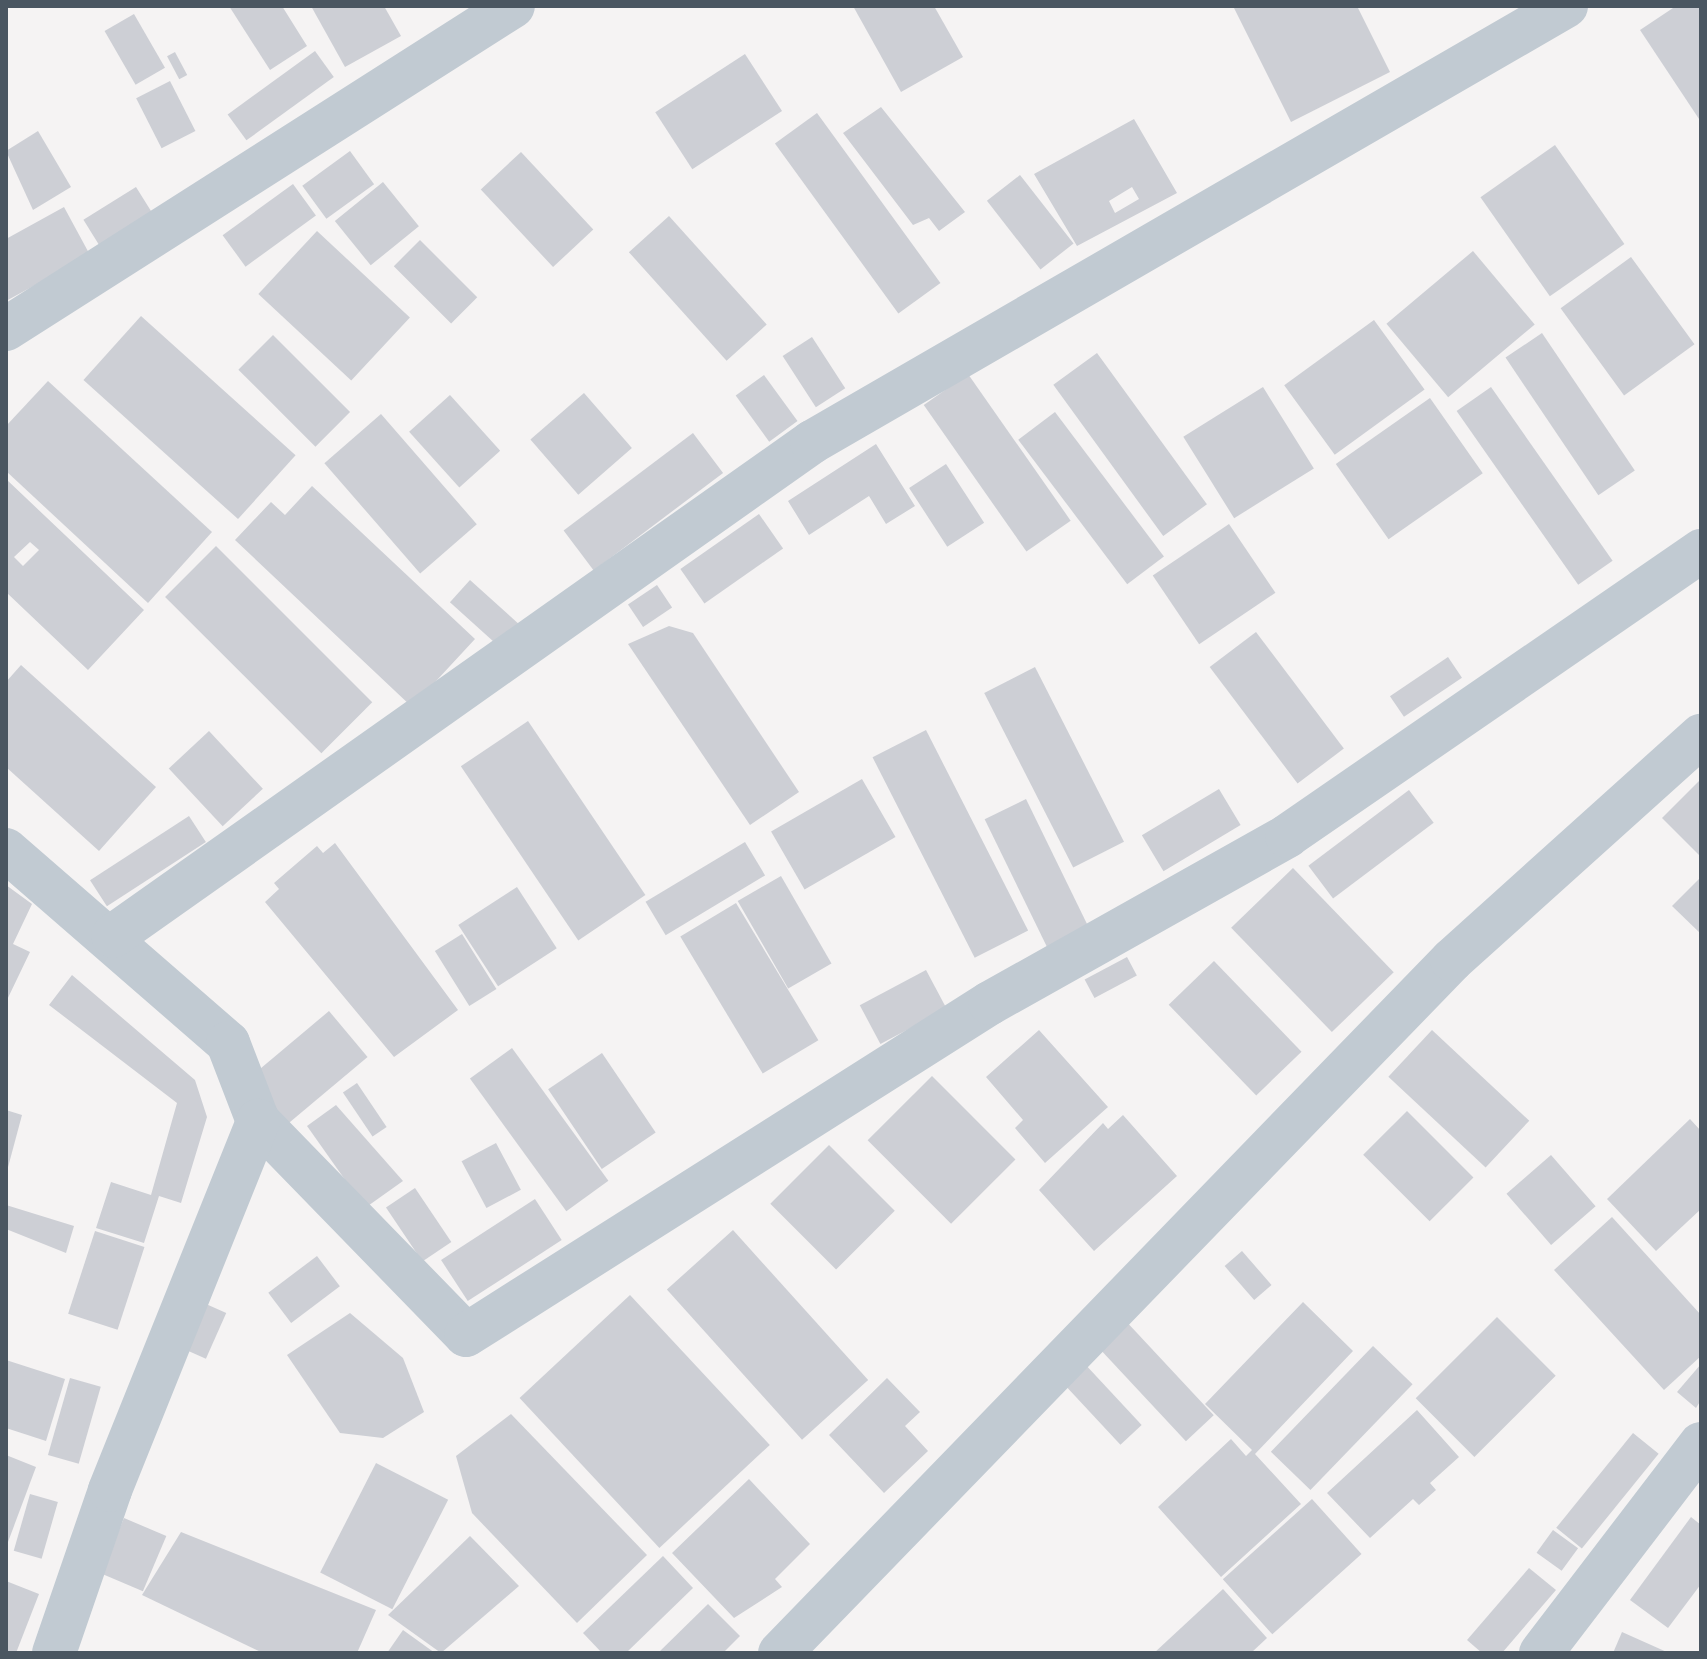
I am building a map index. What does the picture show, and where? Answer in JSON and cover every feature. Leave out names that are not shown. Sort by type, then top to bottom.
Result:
[{"type":"street","points":[[6,329],[513,6]]},
{"type":"street","points":[[113,936],[812,442],[1566,6]]},
{"type":"street","points":[[6,850],[113,936],[228,1043],[258,1121],[466,1335],[990,1003],[1287,836],[1701,551]]},
{"type":"street","points":[[780,1653],[1452,960],[1701,736]]},
{"type":"street","points":[[54,1653],[110,1490],[258,1121]]},
{"type":"street","points":[[1541,1653],[1701,1444]]},
{"type":"building","points":[[229,6],[282,6],[307,46],[270,70]]},
{"type":"building","points":[[311,6],[384,6],[401,36],[345,67]]},
{"type":"building","points":[[853,6],[934,6],[963,57],[901,92]]},
{"type":"building","points":[[1233,6],[1357,6],[1390,72],[1291,122]]},
{"type":"building","points":[[1676,6],[1701,6],[1701,122],[1640,30]]},
{"type":"building","points":[[134,14],[165,68],[136,85],[105,31]]},
{"type":"building","points":[[315,51],[334,77],[246,140],[228,114]]},
{"type":"building","points":[[175,52],[187,75],[179,79],[167,56]]},
{"type":"building","points":[[745,54],[782,111],[692,169],[655,112]]},
{"type":"building","points":[[170,81],[195,131],[162,148],[136,98]]},
{"type":"building","points":[[881,107],[965,212],[939,231],[929,218],[913,225],[843,133]]},
{"type":"building","points":[[817,113],[940,283],[898,313],[775,144]]},
{"type":"building","points":[[1134,119],[1177,193],[1077,246],[1034,174]],"holes":[[[1132,187],[1139,199],[1115,213],[1109,201]]]},
{"type":"building","points":[[38,131],[71,187],[33,210],[6,151]]},
{"type":"building","points":[[1555,145],[1624,244],[1550,296],[1480,197]]},
{"type":"building","points":[[350,151],[374,184],[326,219],[302,186]]},
{"type":"building","points":[[521,152],[593,230],[553,267],[481,190]]},
{"type":"building","points":[[1020,175],[1074,244],[1040,269],[987,201]]},
{"type":"building","points":[[383,182],[419,226],[371,265],[335,221]]},
{"type":"building","points":[[293,184],[316,216],[246,267],[223,235]]},
{"type":"building","points":[[136,187],[155,218],[102,250],[83,220]]},
{"type":"building","points":[[64,207],[90,255],[6,301],[6,239]]},
{"type":"building","points":[[669,216],[767,324],[727,361],[629,252]]},
{"type":"building","points":[[317,231],[410,318],[351,381],[258,294]]},
{"type":"building","points":[[420,240],[477,297],[451,323],[394,266]]},
{"type":"building","points":[[1473,251],[1535,325],[1448,397],[1386,324]]},
{"type":"building","points":[[1631,257],[1694,344],[1624,396],[1561,308]]},
{"type":"building","points":[[141,316],[296,455],[238,519],[83,380]]},
{"type":"building","points":[[1374,320],[1425,390],[1335,455],[1284,385]]},
{"type":"building","points":[[1542,333],[1635,471],[1598,495],[1506,358]]},
{"type":"building","points":[[273,335],[350,412],[315,447],[238,370]]},
{"type":"building","points":[[812,337],[845,388],[816,407],[783,356]]},
{"type":"building","points":[[1097,353],[1207,504],[1163,536],[1053,385]]},
{"type":"building","points":[[968,374],[1071,521],[1026,552],[924,405]]},
{"type":"building","points":[[764,375],[798,421],[769,442],[736,396]]},
{"type":"building","points":[[48,381],[212,532],[148,603],[6,471],[6,426]]},
{"type":"building","points":[[1263,387],[1314,468],[1234,518],[1183,437]]},
{"type":"building","points":[[1491,387],[1613,561],[1578,585],[1457,411]]},
{"type":"building","points":[[584,393],[632,448],[578,495],[530,440]]},
{"type":"building","points":[[450,395],[500,451],[459,488],[409,432]]},
{"type":"building","points":[[1430,398],[1483,473],[1389,539],[1336,464]]},
{"type":"building","points":[[1055,412],[1164,557],[1127,584],[1018,440]]},
{"type":"building","points":[[381,414],[477,524],[420,573],[324,463]]},
{"type":"building","points":[[693,433],[723,473],[594,570],[564,530]]},
{"type":"building","points":[[876,444],[915,506],[886,524],[869,496],[809,535],[788,501]]},
{"type":"building","points":[[946,464],[984,523],[947,547],[909,488]]},
{"type":"building","points":[[6,479],[144,610],[88,670],[6,592]],"holes":[[[30,542],[39,550],[23,566],[14,557]]]},
{"type":"building","points":[[312,486],[475,639],[412,707],[235,540],[271,502],[285,515]]},
{"type":"building","points":[[759,514],[783,548],[704,603],[680,569]]},
{"type":"building","points":[[1229,524],[1275,593],[1199,644],[1153,575]]},
{"type":"building","points":[[216,546],[372,702],[321,753],[165,597]]},
{"type":"building","points":[[470,580],[519,624],[499,646],[450,602]]},
{"type":"building","points":[[657,585],[672,607],[643,627],[628,605]]},
{"type":"building","points":[[669,626],[693,633],[799,792],[750,825],[628,644]]},
{"type":"building","points":[[1256,632],[1344,749],[1298,784],[1210,667]]},
{"type":"building","points":[[1448,657],[1462,678],[1404,717],[1390,696]]},
{"type":"building","points":[[21,665],[156,787],[99,851],[6,767],[6,682]]},
{"type":"building","points":[[1035,667],[1124,842],[1073,868],[984,693]]},
{"type":"building","points":[[528,721],[645,895],[578,940],[461,766]]},
{"type":"building","points":[[926,730],[1028,930],[975,958],[873,757]]},
{"type":"building","points":[[209,731],[263,789],[223,826],[169,769]]},
{"type":"building","points":[[862,779],[895,837],[805,890],[771,832]]},
{"type":"building","points":[[1701,779],[1701,853],[1699,855],[1662,818]]},
{"type":"building","points":[[1219,789],[1241,825],[1163,871],[1142,835]]},
{"type":"building","points":[[1409,790],[1434,823],[1333,899],[1308,866]]},
{"type":"building","points":[[1026,799],[1090,931],[1049,951],[985,819]]},
{"type":"building","points":[[189,816],[206,842],[107,906],[90,880]]},
{"type":"building","points":[[745,842],[765,875],[666,935],[646,902]]},
{"type":"building","points":[[335,843],[458,1010],[394,1057],[265,902],[279,889],[274,883],[317,846],[323,853]]},
{"type":"building","points":[[1293,868],[1394,972],[1332,1032],[1231,928]]},
{"type":"building","points":[[781,876],[832,963],[788,988],[738,901]]},
{"type":"building","points":[[1701,877],[1701,934],[1672,906]]},
{"type":"building","points":[[6,885],[32,904],[13,944],[30,952],[6,1002]]},
{"type":"building","points":[[517,887],[557,948],[498,986],[458,925]]},
{"type":"building","points":[[736,903],[818,1040],[763,1074],[680,936]]},
{"type":"building","points":[[462,934],[496,989],[469,1006],[435,951]]},
{"type":"building","points":[[1127,957],[1137,976],[1094,998],[1085,980]]},
{"type":"building","points":[[1214,961],[1302,1052],[1256,1095],[1169,1005]]},
{"type":"building","points":[[926,970],[947,1009],[880,1044],[860,1005]]},
{"type":"building","points":[[72,975],[195,1080],[207,1117],[181,1203],[159,1196],[144,1243],[96,1228],[111,1182],[151,1195],[177,1103],[49,1005]]},
{"type":"building","points":[[329,1011],[368,1057],[284,1127],[246,1081]]},
{"type":"building","points":[[1039,1030],[1108,1107],[1045,1163],[1015,1128],[1023,1120],[986,1077]]},
{"type":"building","points":[[1432,1030],[1529,1121],[1486,1168],[1388,1077]]},
{"type":"building","points":[[512,1048],[608,1181],[566,1211],[470,1079]]},
{"type":"building","points":[[602,1053],[656,1133],[602,1169],[548,1089]]},
{"type":"building","points":[[932,1076],[1015,1159],[951,1224],[868,1140]]},
{"type":"building","points":[[357,1083],[387,1127],[373,1136],[343,1093]]},
{"type":"building","points":[[336,1105],[403,1181],[365,1208],[307,1126]]},
{"type":"building","points":[[6,1110],[22,1115],[7,1171],[6,1171]]},
{"type":"building","points":[[1407,1111],[1473,1177],[1430,1221],[1363,1155]]},
{"type":"building","points":[[1123,1115],[1177,1176],[1094,1251],[1039,1190],[1103,1123],[1108,1129]]},
{"type":"building","points":[[1690,1119],[1701,1131],[1701,1209],[1656,1251],[1607,1199]]},
{"type":"building","points":[[496,1143],[521,1190],[486,1208],[462,1161]]},
{"type":"building","points":[[829,1145],[895,1211],[836,1269],[770,1204]]},
{"type":"building","points":[[1551,1155],[1596,1206],[1551,1245],[1506,1194]]},
{"type":"building","points":[[415,1188],[451,1242],[422,1261],[386,1208]]},
{"type":"building","points":[[535,1199],[562,1240],[468,1301],[441,1260]]},
{"type":"building","points":[[6,1205],[74,1226],[66,1253],[6,1229]]},
{"type":"building","points":[[1612,1217],[1701,1315],[1701,1356],[1664,1390],[1554,1270]]},
{"type":"building","points":[[733,1230],[868,1380],[802,1440],[667,1290]]},
{"type":"building","points":[[95,1231],[144,1247],[118,1330],[68,1314]]},
{"type":"building","points":[[1242,1251],[1272,1285],[1254,1300],[1225,1266]]},
{"type":"building","points":[[317,1256],[340,1286],[291,1323],[268,1293]]},
{"type":"building","points":[[630,1295],[770,1445],[659,1548],[520,1398]]},
{"type":"building","points":[[197,1300],[226,1313],[206,1359],[177,1346]]},
{"type":"building","points":[[1303,1302],[1353,1351],[1255,1454],[1301,1504],[1221,1577],[1158,1507],[1231,1439],[1246,1456],[1252,1450],[1205,1404]]},
{"type":"building","points":[[350,1313],[403,1358],[424,1412],[383,1438],[340,1433],[287,1355]]},
{"type":"building","points":[[1497,1317],[1556,1376],[1474,1457],[1416,1398]]},
{"type":"building","points":[[1123,1318],[1214,1415],[1186,1441],[1095,1344]]},
{"type":"building","points":[[1373,1346],[1413,1384],[1310,1490],[1271,1452]]},
{"type":"building","points":[[6,1360],[65,1379],[46,1441],[6,1428]]},
{"type":"building","points":[[1083,1362],[1142,1425],[1120,1445],[1062,1382]]},
{"type":"building","points":[[1701,1364],[1701,1400],[1696,1408],[1677,1392]]},
{"type":"building","points":[[70,1378],[101,1387],[79,1464],[48,1455]]},
{"type":"building","points":[[887,1378],[920,1412],[905,1426],[928,1451],[884,1493],[829,1435]]},
{"type":"building","points":[[1417,1410],[1459,1457],[1430,1483],[1436,1490],[1419,1505],[1413,1499],[1370,1538],[1327,1493]]},
{"type":"building","points":[[511,1414],[647,1555],[577,1623],[472,1513],[456,1456]]},
{"type":"building","points":[[1633,1433],[1659,1454],[1582,1549],[1556,1528]]},
{"type":"building","points":[[6,1455],[36,1467],[8,1542],[6,1541]]},
{"type":"building","points":[[376,1463],[448,1500],[392,1609],[320,1573]]},
{"type":"building","points":[[749,1479],[810,1544],[775,1579],[782,1587],[734,1618],[672,1553]]},
{"type":"building","points":[[30,1494],[58,1502],[42,1559],[14,1551]]},
{"type":"building","points":[[1312,1499],[1362,1554],[1272,1634],[1223,1579]]},
{"type":"building","points":[[1691,1517],[1701,1525],[1701,1584],[1668,1628],[1630,1600]]},
{"type":"building","points":[[124,1518],[166,1536],[143,1591],[101,1573]]},
{"type":"building","points":[[1553,1530],[1578,1548],[1562,1571],[1537,1553]]},
{"type":"building","points":[[181,1532],[376,1610],[357,1653],[263,1653],[142,1595]]},
{"type":"building","points":[[470,1536],[519,1586],[441,1653],[388,1615]]},
{"type":"building","points":[[663,1556],[693,1588],[626,1653],[602,1653],[583,1633]]},
{"type":"building","points":[[1529,1568],[1556,1590],[1502,1653],[1482,1653],[1467,1640]]},
{"type":"building","points":[[6,1581],[39,1594],[16,1653],[6,1653]]},
{"type":"building","points":[[1223,1589],[1267,1638],[1251,1653],[1154,1653]]},
{"type":"building","points":[[708,1604],[740,1636],[723,1653],[658,1653]]},
{"type":"building","points":[[403,1630],[435,1653],[387,1653]]},
{"type":"building","points":[[1622,1632],[1669,1653],[1613,1653]]}]
